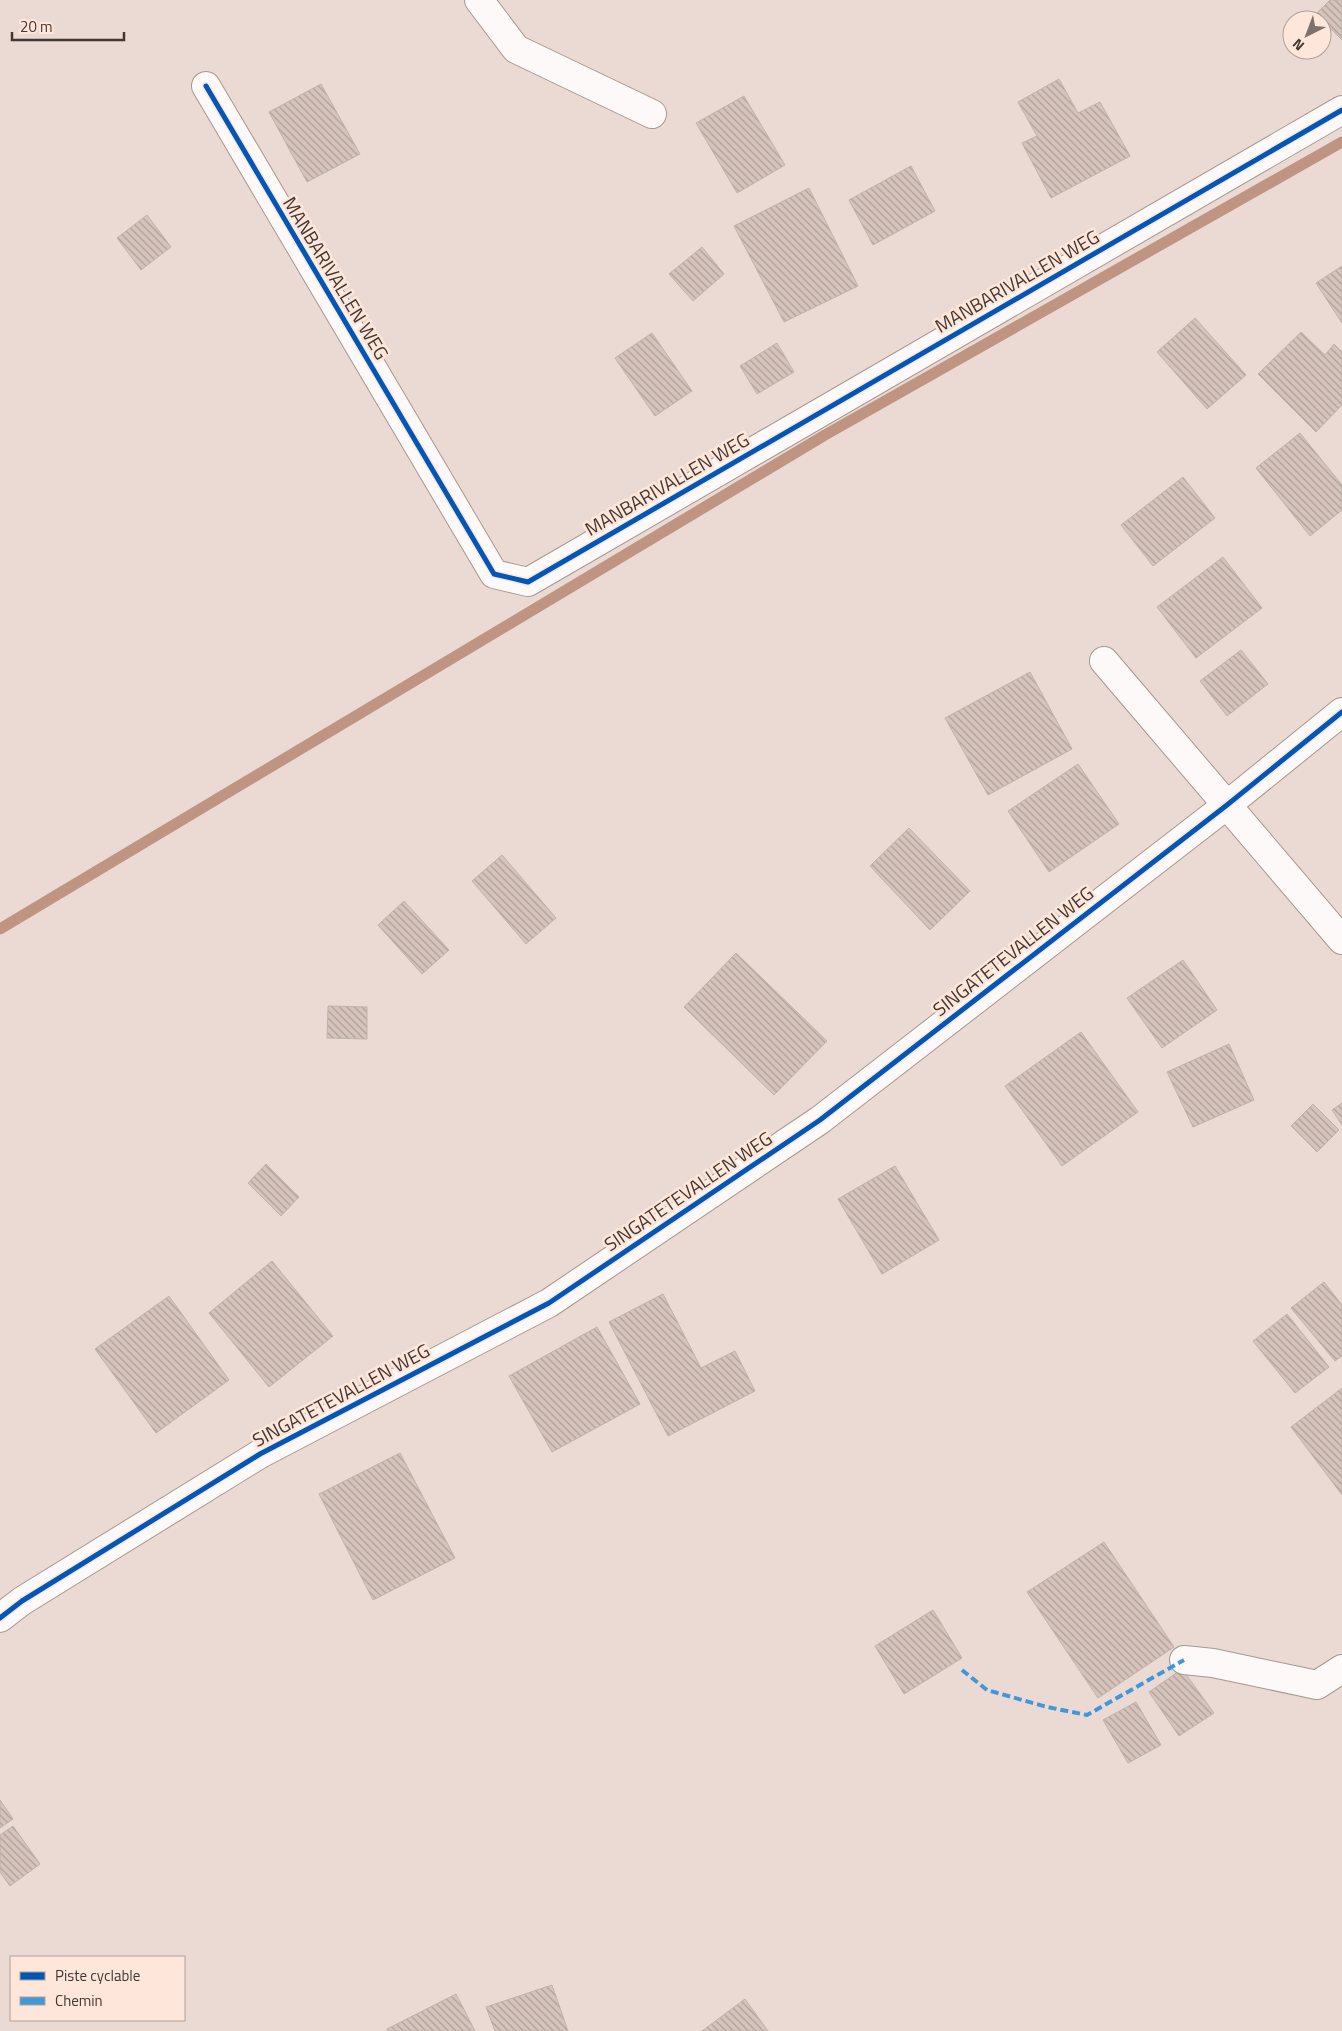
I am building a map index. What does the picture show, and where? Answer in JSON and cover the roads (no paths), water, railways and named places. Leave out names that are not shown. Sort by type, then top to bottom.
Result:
[{"type":"street","points":[[479,0],[516,49],[652,114]]},
{"type":"street","name":"MANBARIVALLEN WEG","points":[[206,86],[494,574],[528,582],[1342,110]]},
{"type":"street","points":[[1104,661],[1342,940]]},
{"type":"street","name":"SINGATETEVALLEN WEG","points":[[0,1618],[22,1601],[260,1454],[549,1303],[820,1120],[1227,805],[1342,712]]},
{"type":"street","points":[[1184,1660],[1213,1663],[1316,1685],[1342,1670]]},
{"type":"waterway","points":[[0,929],[825,435],[1342,142]]}]
